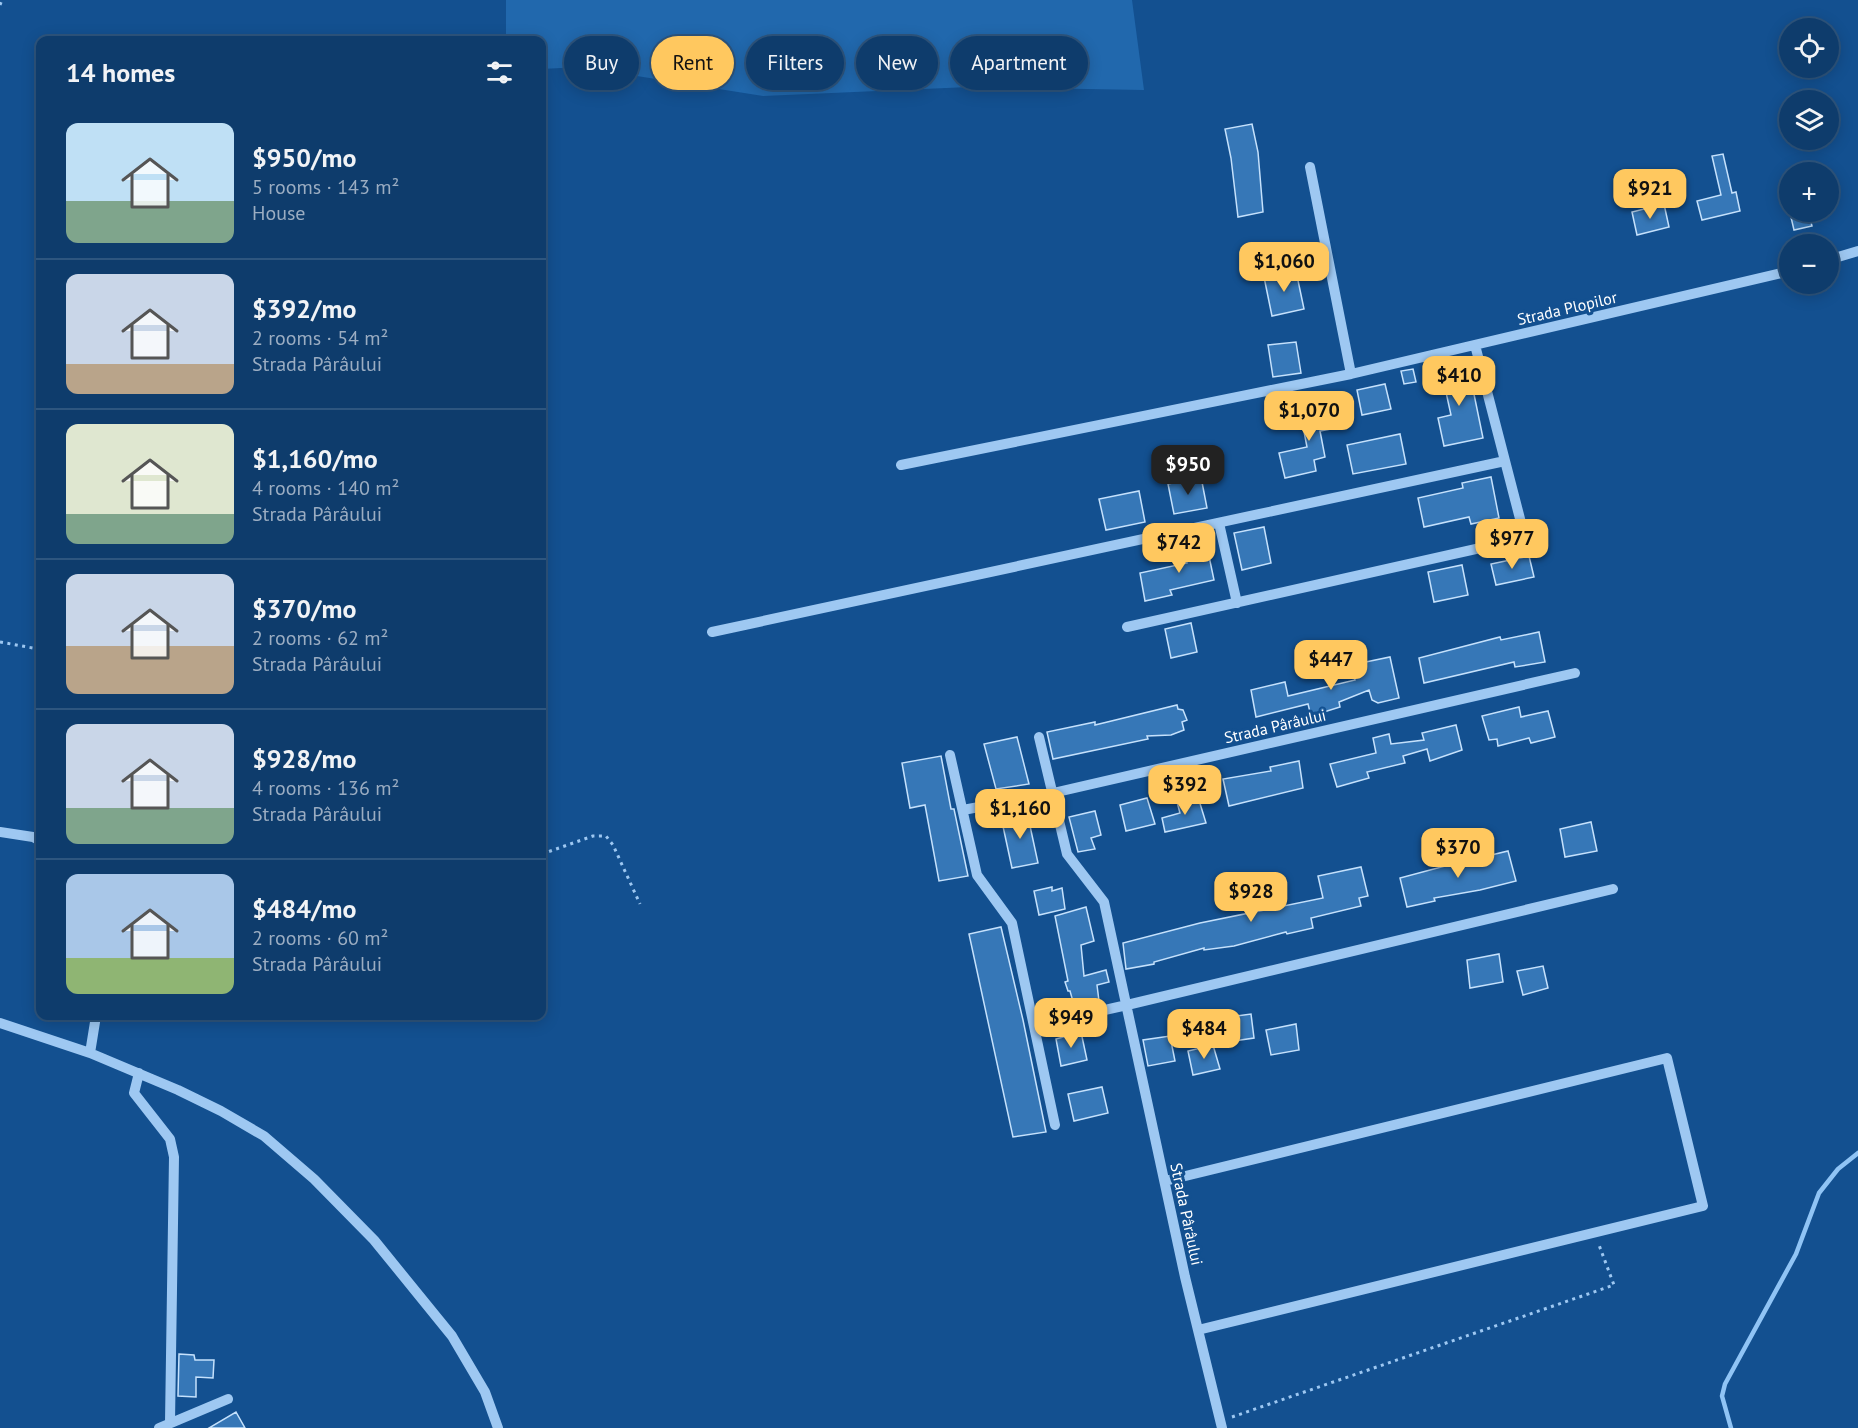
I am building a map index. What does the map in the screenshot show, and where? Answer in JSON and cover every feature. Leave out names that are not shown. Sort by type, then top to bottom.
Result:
[{"type":"street","points":[[1310,167],[1351,374]]},
{"type":"street","points":[[1839,257],[1858,251]]},
{"type":"street","name":"Strada Plopilor","points":[[901,465],[1351,374],[1779,274]]},
{"type":"street","points":[[1127,627],[1525,538],[1475,345]]},
{"type":"street","points":[[712,632],[1505,461]]},
{"type":"street","points":[[1219,523],[1237,603]]},
{"type":"street","name":"Strada Pârâului","points":[[963,810],[1053,793],[1575,673]]},
{"type":"street","name":"Strada Pârâului","points":[[1039,737],[1067,854],[1104,902],[1198,1330],[1221,1424]]},
{"type":"street","points":[[950,754],[977,875],[1012,923],[1055,1125]]},
{"type":"street","points":[[0,832],[36,839]]},
{"type":"street","points":[[1034,1026],[1613,889]]},
{"type":"street","points":[[90,1053],[95,1020]]},
{"type":"street","points":[[0,1023],[90,1053],[139,1073],[221,1111],[264,1136],[314,1179],[374,1240],[452,1336],[485,1392],[498,1428]]},
{"type":"street","points":[[1165,1181],[1667,1058],[1703,1206],[1198,1330]]},
{"type":"street","points":[[139,1073],[134,1093],[170,1139],[174,1157],[170,1422]]},
{"type":"street","points":[[159,1428],[228,1399]]},
{"type":"path","points":[[0,4],[2,0]]},
{"type":"path","points":[[0,642],[36,649]]},
{"type":"path","points":[[546,853],[593,836],[606,836],[613,845],[640,904]]},
{"type":"path","points":[[1221,1424],[1614,1286],[1594,1233]]},
{"type":"shaded area","points":[[506,0],[1132,0],[1144,90],[1088,89],[1088,36],[950,36],[950,88],[938,88],[938,36],[856,36],[856,90],[900,90],[763,96],[725,90],[734,90],[734,36],[651,36],[651,78],[639,76],[639,36],[564,36],[564,68],[546,69],[546,36],[506,36]]},
{"type":"building","points":[[1252,124],[1258,152],[1263,212],[1238,217],[1225,129]]},
{"type":"building","points":[[1723,154],[1732,193],[1736,192],[1740,211],[1702,220],[1697,201],[1721,195],[1712,156]]},
{"type":"building","points":[[1664,204],[1669,227],[1637,235],[1632,212]]},
{"type":"building","points":[[1792,222],[1811,222],[1812,226],[1794,230]]},
{"type":"building","points":[[1296,271],[1304,309],[1272,316],[1264,277]]},
{"type":"building","points":[[1296,342],[1301,373],[1273,377],[1268,345]]},
{"type":"building","points":[[1468,365],[1483,438],[1444,446],[1438,418],[1451,415],[1444,383],[1438,384],[1435,372]]},
{"type":"building","points":[[1413,369],[1416,382],[1404,384],[1401,371]]},
{"type":"building","points":[[1385,384],[1391,409],[1362,415],[1357,390]]},
{"type":"building","points":[[1332,405],[1337,428],[1320,431],[1325,457],[1314,460],[1316,471],[1285,478],[1279,453],[1307,447],[1300,411]]},
{"type":"building","points":[[1400,434],[1406,464],[1353,474],[1347,445]]},
{"type":"building","points":[[1201,477],[1207,508],[1174,514],[1168,484]]},
{"type":"building","points":[[1491,477],[1499,518],[1471,524],[1469,517],[1424,527],[1418,498],[1463,488],[1462,483]]},
{"type":"building","points":[[1139,491],[1145,522],[1106,530],[1099,499]]},
{"type":"building","points":[[1264,527],[1271,563],[1242,570],[1234,533]]},
{"type":"building","points":[[1206,542],[1214,580],[1170,590],[1172,595],[1145,601],[1140,573],[1187,563],[1183,546]]},
{"type":"building","points":[[1529,556],[1534,577],[1496,585],[1491,564]]},
{"type":"building","points":[[1462,565],[1468,595],[1434,602],[1428,572]]},
{"type":"building","points":[[1191,623],[1197,652],[1171,658],[1165,629]]},
{"type":"building","points":[[1539,632],[1545,662],[1515,667],[1514,662],[1424,683],[1419,658],[1500,637],[1501,640]]},
{"type":"building","points":[[1390,657],[1399,698],[1378,703],[1372,700],[1369,690],[1339,702],[1340,707],[1311,716],[1308,704],[1256,717],[1251,690],[1285,682],[1288,696],[1355,680],[1351,665]]},
{"type":"building","points":[[1177,705],[1178,709],[1183,710],[1187,720],[1182,722],[1184,730],[1171,735],[1147,736],[1148,739],[1053,759],[1047,732],[1095,722],[1095,725]]},
{"type":"building","points":[[1519,707],[1521,717],[1548,711],[1555,737],[1531,743],[1529,738],[1498,746],[1497,739],[1489,740],[1482,716]]},
{"type":"building","points":[[1456,725],[1462,750],[1430,761],[1427,749],[1403,756],[1405,763],[1367,772],[1369,778],[1337,787],[1330,764],[1376,753],[1373,738],[1389,734],[1391,744],[1424,740],[1422,733]]},
{"type":"building","points":[[1017,737],[1029,784],[996,789],[984,744]]},
{"type":"building","points":[[941,756],[951,809],[954,809],[968,876],[939,881],[925,805],[910,808],[902,763]]},
{"type":"building","points":[[1299,761],[1303,788],[1229,806],[1223,779],[1271,771],[1270,767]]},
{"type":"building","points":[[1198,797],[1206,823],[1165,832],[1162,818],[1180,813],[1177,802]]},
{"type":"building","points":[[1147,798],[1155,824],[1126,831],[1120,805]]},
{"type":"building","points":[[1095,811],[1101,835],[1091,838],[1095,849],[1078,852],[1069,817]]},
{"type":"building","points":[[1027,812],[1038,863],[1012,868],[1001,817]]},
{"type":"building","points":[[1591,822],[1597,851],[1565,857],[1560,829]]},
{"type":"building","points":[[1508,851],[1516,881],[1434,898],[1435,901],[1407,907],[1400,878],[1484,859],[1483,857]]},
{"type":"building","points":[[1361,867],[1368,896],[1359,898],[1361,906],[1311,918],[1313,928],[1287,934],[1286,932],[1234,946],[1204,950],[1204,948],[1154,962],[1154,964],[1126,969],[1123,943],[1200,923],[1323,898],[1318,876]]},
{"type":"building","points":[[1052,887],[1052,891],[1062,888],[1065,909],[1039,915],[1034,891]]},
{"type":"building","points":[[1086,907],[1094,941],[1081,945],[1084,976],[1106,970],[1109,982],[1097,985],[1099,1001],[1074,1005],[1065,982],[1068,981],[1055,916]]},
{"type":"building","points":[[1001,927],[1046,1132],[1013,1137],[969,934]]},
{"type":"building","points":[[1499,954],[1503,982],[1470,988],[1467,960]]},
{"type":"building","points":[[1543,966],[1548,988],[1523,995],[1517,971]]},
{"type":"building","points":[[1251,1014],[1254,1038],[1227,1042],[1222,1018]]},
{"type":"building","points":[[1296,1024],[1299,1050],[1271,1055],[1266,1030]]},
{"type":"building","points":[[1081,1032],[1087,1060],[1061,1066],[1056,1039]]},
{"type":"building","points":[[1170,1036],[1175,1061],[1148,1066],[1143,1040]]},
{"type":"building","points":[[1213,1045],[1220,1069],[1193,1075],[1188,1051]]},
{"type":"building","points":[[1102,1087],[1108,1113],[1074,1121],[1068,1094]]},
{"type":"building","points":[[179,1354],[194,1355],[195,1360],[214,1360],[213,1378],[196,1377],[196,1397],[178,1396]]},
{"type":"building","points":[[236,1412],[245,1428],[209,1428]]},
{"type":"waterway","points":[[1731,1428],[1722,1396],[1725,1384],[1796,1254],[1819,1193],[1838,1169],[1858,1153]]}]
